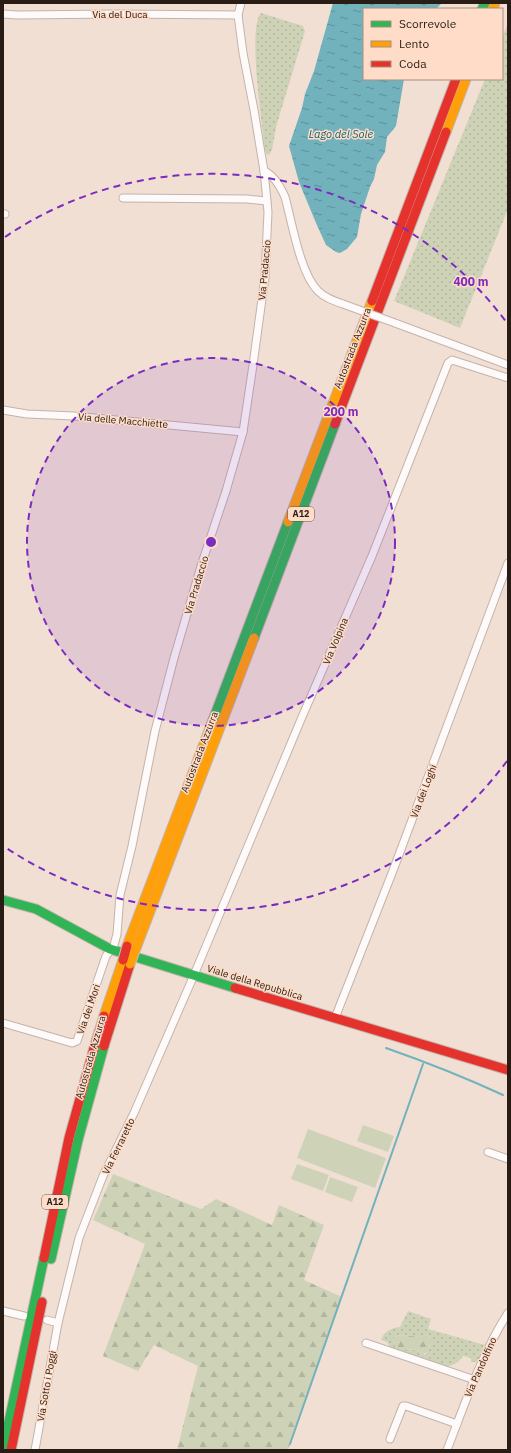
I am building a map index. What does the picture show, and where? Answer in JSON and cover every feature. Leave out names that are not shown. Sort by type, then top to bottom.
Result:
[{"type":"main road","name":"Autostrada Azzurra","points":[[3,1449],[69,1138],[94,1048],[456,80]]},
{"type":"main road","name":"Autostrada Azzurra","points":[[132,947],[466,80]]},
{"type":"main road","name":"Viale della Repubblica","points":[[3,900],[36,910],[110,949],[508,1070]]},
{"type":"main road","name":"Autostrada Azzurra","points":[[12,1450],[78,1140],[127,962]]},
{"type":"street","name":"Via Pradaccio","points":[[110,949],[114,945],[118,934],[120,896],[132,846],[155,732],[174,658],[201,566],[226,491],[242,432],[265,277],[268,212],[264,171],[243,53],[238,15],[241,3]]},
{"type":"street","name":"Via del Duca","points":[[3,14],[238,15]]},
{"type":"street","points":[[264,171],[269,173],[282,189],[300,257],[310,280],[318,291],[331,300],[508,365]]},
{"type":"street","points":[[123,198],[247,199],[267,201]]},
{"type":"street","name":"Via Volpina","points":[[194,975],[372,556],[448,363],[452,360],[508,378]]},
{"type":"street","name":"Via delle Macchiette","points":[[3,410],[27,414],[74,416],[242,432]]},
{"type":"street","name":"Via dei Loghi","points":[[336,1018],[394,868],[508,563]]},
{"type":"street","name":"Via dei Mori","points":[[3,1023],[75,1043],[77,1041],[106,956],[110,949]]},
{"type":"street","name":"Via Ferraretto","points":[[58,1323],[81,1231],[103,1176],[134,1113],[194,975]]},
{"type":"street","points":[[488,1152],[508,1159]]},
{"type":"street","points":[[3,1310],[24,1316]]},
{"type":"street","name":"Via Pandolfino","points":[[447,1450],[495,1333],[508,1313]]},
{"type":"street","points":[[47,1320],[58,1323]]},
{"type":"street","name":"Via Sotto i Poggi","points":[[35,1450],[58,1323]]},
{"type":"street","points":[[366,1344],[475,1380]]},
{"type":"street","points":[[390,1439],[403,1406],[457,1424]]},
{"type":"green space","points":[[261,13],[303,26],[305,31],[276,127],[272,150],[269,155],[265,151],[257,79],[255,38],[257,22]]},
{"type":"green space","points":[[508,23],[508,209],[460,328],[394,301],[485,80],[503,80],[503,36]]},
{"type":"green space","points":[[363,1125],[394,1136],[388,1152],[357,1141]]},
{"type":"green space","points":[[308,1129],[386,1158],[375,1188],[297,1158]]},
{"type":"green space","points":[[297,1164],[329,1175],[323,1191],[291,1179]]},
{"type":"green space","points":[[113,1174],[201,1209],[216,1199],[272,1225],[279,1205],[324,1225],[304,1280],[342,1297],[288,1450],[177,1450],[198,1366],[154,1345],[138,1371],[103,1356],[145,1244],[93,1220]]},
{"type":"green space","points":[[330,1177],[358,1187],[352,1202],[325,1192]]},
{"type":"green space","points":[[408,1311],[431,1319],[428,1329],[485,1345],[479,1362],[471,1362],[471,1358],[463,1356],[456,1363],[445,1367],[391,1350],[387,1342],[381,1340],[388,1330],[400,1327]],"holes":[[[402,1335],[419,1337],[429,1335],[430,1346],[425,1355],[417,1350],[409,1350],[393,1339],[396,1336]]]},
{"type":"green space","points":[[402,1335],[419,1337],[429,1335],[431,1342],[428,1352],[423,1354],[417,1350],[399,1349],[392,1341],[396,1336]]},
{"type":"water","name":"Lago del Sole","points":[[333,3],[442,3],[437,8],[363,8],[363,80],[404,80],[396,126],[387,137],[385,152],[377,165],[374,179],[361,214],[357,237],[347,249],[340,253],[326,245],[299,182],[289,146],[302,108],[305,94],[314,71]]},
{"type":"waterway","points":[[386,1048],[445,1070],[503,1095]]},
{"type":"waterway","points":[[290,1444],[423,1064]]},
{"type":"traffic: fast","points":[[482,8],[485,3]]},
{"type":"traffic: fast","points":[[254,638],[335,424]]},
{"type":"traffic: fast","points":[[213,720],[288,522]]},
{"type":"traffic: fast","points":[[3,900],[36,909],[110,949],[235,988]]},
{"type":"traffic: fast","points":[[51,1259],[78,1140],[104,1046]]},
{"type":"traffic: fast","points":[[3,1449],[44,1258]]},
{"type":"traffic: slow","points":[[493,8],[495,3]]},
{"type":"traffic: slow","points":[[446,132],[466,80]]},
{"type":"traffic: slow","points":[[288,522],[372,301]]},
{"type":"traffic: slow","points":[[136,948],[254,638]]},
{"type":"traffic: slow","points":[[127,946],[213,720]]},
{"type":"traffic: slow","points":[[130,964],[136,948]]},
{"type":"traffic: slow","points":[[104,1016],[123,960]]},
{"type":"traffic: jam","points":[[372,301],[456,80]]},
{"type":"traffic: jam","points":[[335,424],[446,132]]},
{"type":"traffic: jam","points":[[123,960],[127,946]]},
{"type":"traffic: jam","points":[[104,1046],[130,964]]},
{"type":"traffic: jam","points":[[235,988],[508,1070]]},
{"type":"traffic: jam","points":[[44,1258],[69,1138],[104,1016]]},
{"type":"traffic: jam","points":[[11,1450],[42,1302]]}]
